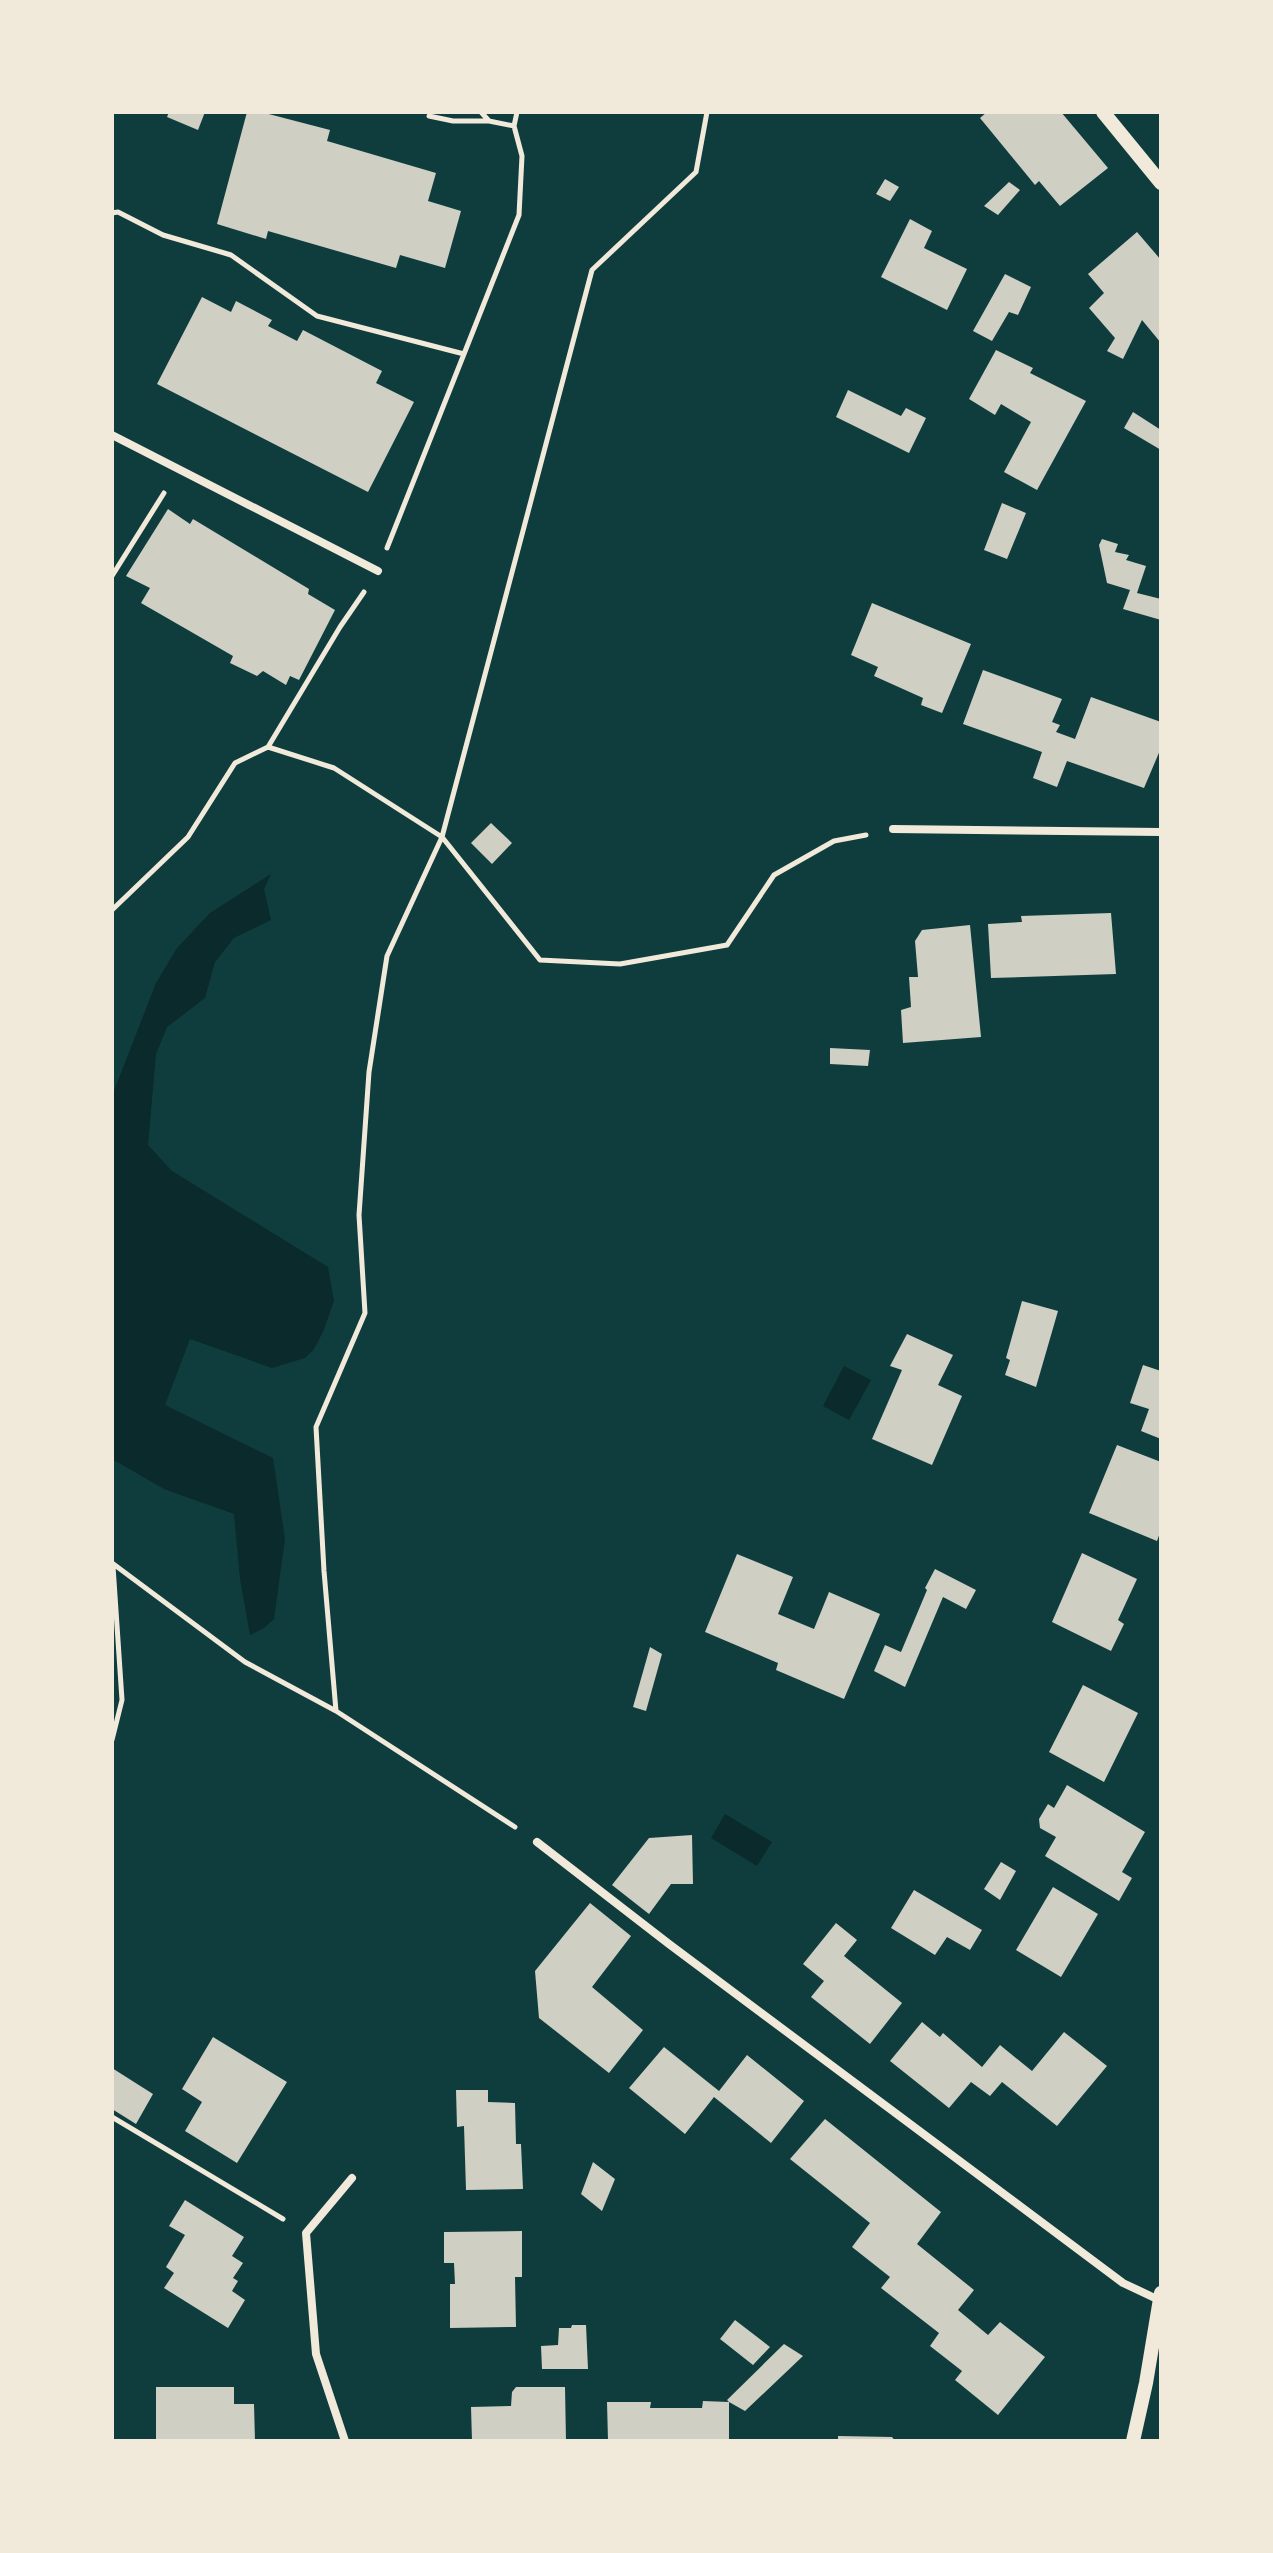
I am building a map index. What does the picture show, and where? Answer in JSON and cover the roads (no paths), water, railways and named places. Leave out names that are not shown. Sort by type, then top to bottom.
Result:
[{"type":"street","points":[[1103,112],[1161,183]]},
{"type":"street","points":[[112,435],[378,571]]},
{"type":"street","points":[[893,829],[1161,832]]},
{"type":"street","points":[[537,1842],[1123,2283],[1160,2296],[1133,2441]]},
{"type":"street","points":[[345,2441],[316,2354],[306,2233],[352,2178]]},
{"type":"water","points":[[271,874],[264,889],[271,920],[234,938],[215,962],[205,998],[167,1027],[156,1054],[148,1145],[172,1171],[328,1267],[334,1301],[323,1332],[305,1358],[272,1368],[190,1339],[165,1405],[273,1458],[285,1539],[274,1619],[250,1635],[240,1579],[234,1514],[164,1489],[112,1459],[112,1096],[156,983],[177,948],[210,913]]},
{"type":"water","points":[[844,1366],[871,1380],[849,1420],[823,1406]]},
{"type":"water","points":[[725,1814],[772,1842],[757,1866],[711,1838]]}]
